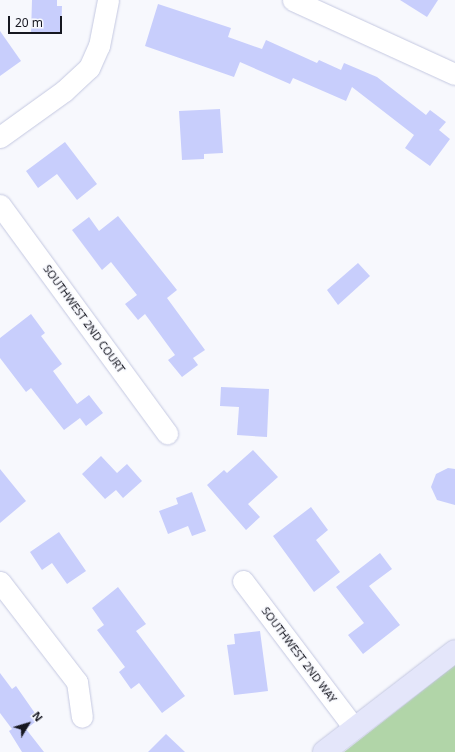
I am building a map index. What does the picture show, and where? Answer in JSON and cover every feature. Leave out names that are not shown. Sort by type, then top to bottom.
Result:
[{"type":"street","points":[[0,137],[64,91],[89,68],[99,46],[108,0]]},
{"type":"street","points":[[293,0],[455,74]]},
{"type":"street","name":"SOUTHWEST 2ND COURT","points":[[0,205],[168,433]]},
{"type":"street","name":"SOUTHWEST 2ND WAY","points":[[243,581],[354,728]]},
{"type":"street","points":[[0,582],[77,682],[82,717]]},
{"type":"street","points":[[324,752],[455,651]]},
{"type":"green space","points":[[455,665],[455,752],[344,752]]},
{"type":"building","points":[[32,0],[57,0],[57,6],[62,6],[61,34],[31,33]]},
{"type":"building","points":[[400,0],[438,0],[427,17]]},
{"type":"building","points":[[158,4],[231,28],[228,37],[262,49],[266,40],[317,63],[319,60],[341,70],[344,63],[377,77],[426,115],[430,110],[446,122],[439,130],[450,139],[430,166],[405,148],[414,135],[352,87],[346,101],[293,78],[290,84],[240,62],[234,77],[145,46]]},
{"type":"building","points":[[0,31],[21,61],[0,76]]},
{"type":"building","points":[[220,109],[223,153],[204,154],[204,159],[182,160],[179,111]]},
{"type":"building","points":[[65,142],[97,184],[77,200],[57,174],[38,188],[26,171]]},
{"type":"building","points":[[118,216],[177,290],[167,298],[205,350],[193,358],[198,365],[182,377],[168,360],[175,355],[145,314],[138,320],[125,304],[137,295],[111,262],[102,270],[72,230],[89,217],[99,231]]},
{"type":"building","points":[[358,263],[370,276],[338,305],[327,290]]},
{"type":"building","points":[[31,314],[45,333],[41,336],[62,364],[53,371],[77,404],[89,395],[103,413],[86,426],[80,418],[64,430],[31,388],[26,392],[0,358],[0,338]]},
{"type":"building","points":[[221,387],[269,389],[267,437],[237,435],[239,407],[220,406]]},
{"type":"building","points":[[253,450],[278,477],[248,504],[260,517],[246,530],[207,485],[224,470],[227,473]]},
{"type":"building","points":[[101,456],[117,473],[127,464],[142,481],[123,498],[116,490],[105,499],[82,474]]},
{"type":"building","points":[[448,468],[455,469],[455,505],[437,500],[431,487],[436,474]]},
{"type":"building","points":[[0,469],[26,501],[0,523]]},
{"type":"building","points":[[192,492],[206,531],[192,536],[188,526],[168,534],[159,511],[178,504],[176,498]]},
{"type":"building","points":[[311,507],[328,530],[316,540],[340,572],[314,592],[273,536]]},
{"type":"building","points":[[59,532],[86,571],[67,584],[52,563],[42,570],[30,552]]},
{"type":"building","points":[[380,553],[392,569],[369,586],[400,625],[363,654],[348,635],[364,623],[336,587]]},
{"type":"building","points":[[118,587],[146,624],[136,631],[185,696],[162,713],[139,683],[131,689],[119,672],[125,667],[97,630],[104,625],[92,608]]},
{"type":"building","points":[[260,631],[268,691],[234,695],[227,645],[235,644],[234,634]]},
{"type":"building","points":[[0,673],[12,689],[16,686],[39,719],[26,729],[44,752],[22,752],[9,731],[12,729],[0,713]]},
{"type":"building","points":[[166,734],[185,752],[148,752]]}]
